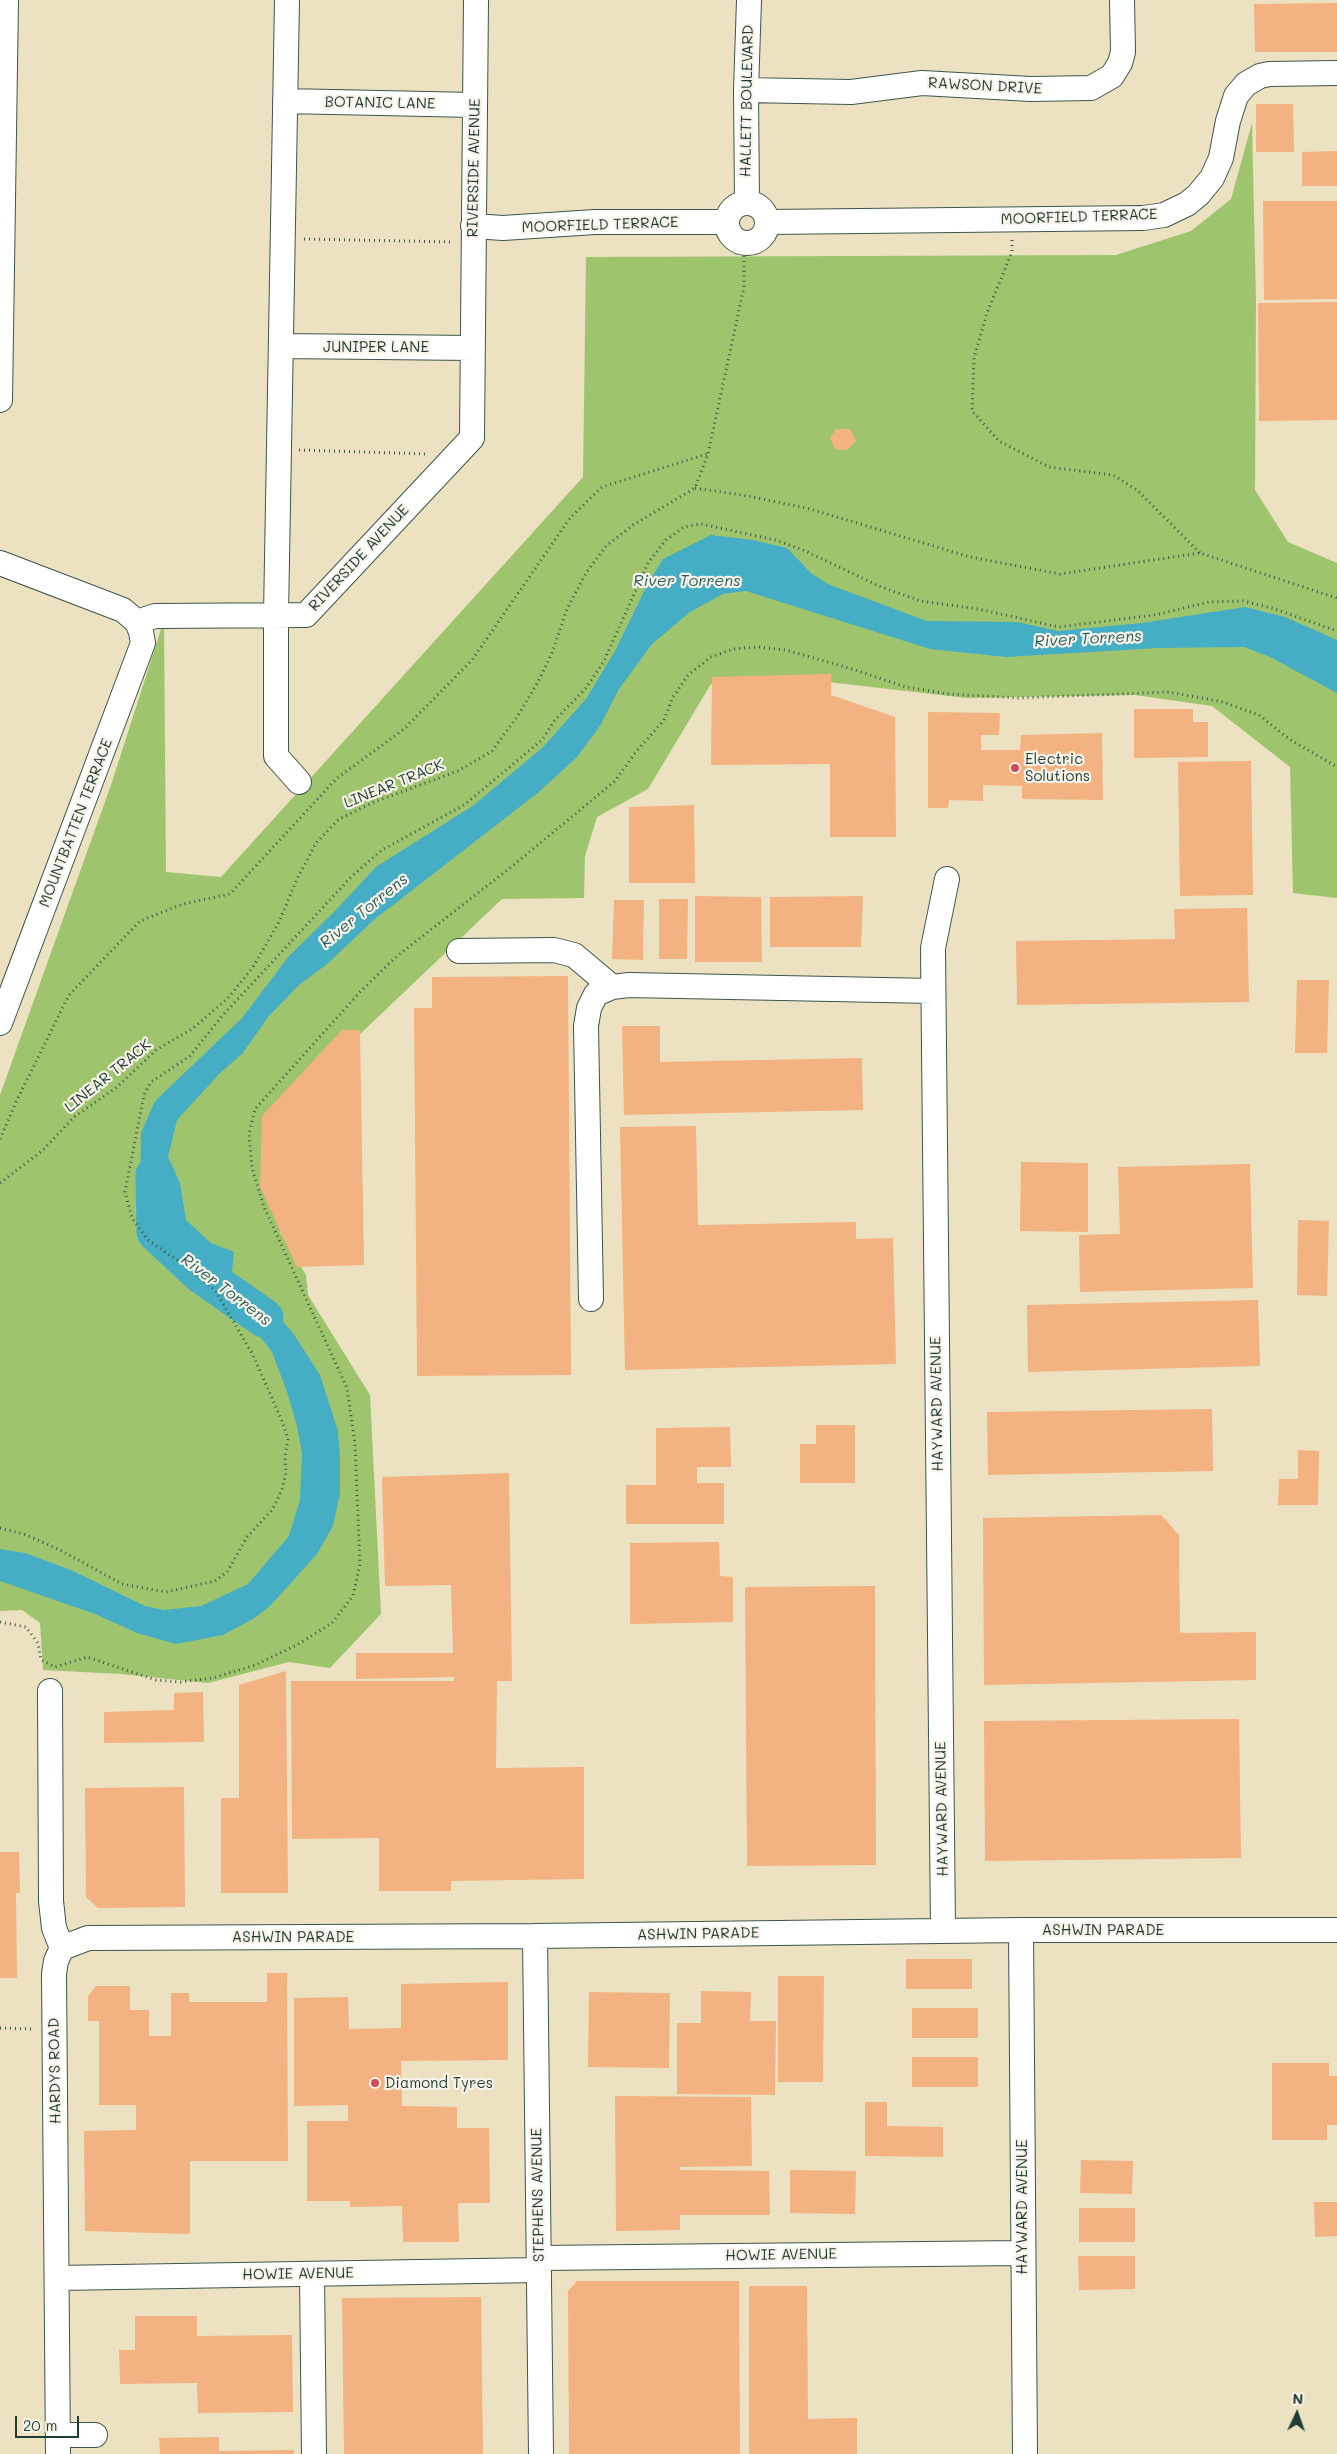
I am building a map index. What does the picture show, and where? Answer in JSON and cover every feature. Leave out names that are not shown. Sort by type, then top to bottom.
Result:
[{"type":"street","points":[[0,400],[6,0]]},
{"type":"street","points":[[287,0],[281,238],[276,756],[299,782]]},
{"type":"street","name":"RIVERSIDE AVENUE","points":[[137,622],[155,616],[306,615],[472,438],[476,0]]},
{"type":"street","name":"HALLETT BOULEVARD","points":[[747,203],[746,90],[749,0]]},
{"type":"street","name":"RAWSON DRIVE","points":[[746,90],[851,92],[922,83],[1031,90],[1091,88],[1112,76],[1120,63],[1123,52],[1122,0]]},
{"type":"street","name":"MOORFIELD TERRACE","points":[[768,222],[1142,218],[1172,212],[1198,195],[1212,178],[1221,158],[1233,102],[1246,84],[1260,76],[1269,74],[1337,74]]},
{"type":"street","name":"BOTANIC LANE","points":[[285,101],[474,105]]},
{"type":"street","points":[[747,203],[761,208],[768,222],[766,231],[761,238],[753,243],[744,244],[731,236],[726,222],[733,208],[747,203]]},
{"type":"street","name":"MOORFIELD TERRACE","points":[[473,234],[503,228],[595,222],[726,222]]},
{"type":"street","name":"JUNIPER LANE","points":[[281,346],[472,348]]},
{"type":"street","points":[[0,563],[114,605],[137,622]]},
{"type":"street","name":"MOUNTBATTEN TERRACE","points":[[0,1023],[139,655],[143,643],[142,632],[137,622]]},
{"type":"street","name":"HAYWARD AVENUE","points":[[943,1930],[933,948],[947,879]]},
{"type":"street","points":[[459,951],[554,950],[574,956],[612,987]]},
{"type":"street","points":[[591,1299],[586,1026],[589,1008],[596,994],[612,987],[629,985],[933,990]]},
{"type":"street","points":[[50,1691],[51,1901],[54,1928],[62,1948]]},
{"type":"street","name":"ASHWIN PARADE","points":[[62,1948],[88,1938],[535,1936],[943,1930],[1337,1930]]},
{"type":"street","name":"HAYWARD AVENUE","points":[[1022,1930],[1022,2253],[1025,2454]]},
{"type":"street","name":"STEPHENS AVENUE","points":[[535,1936],[541,2454]]},
{"type":"street","name":"HARDYS ROAD","points":[[58,2445],[54,1974],[56,1961],[62,1948]]},
{"type":"street","name":"HOWIE AVENUE","points":[[58,2278],[312,2274],[539,2264],[1022,2253]]},
{"type":"street","points":[[309,2440],[312,2274]]},
{"type":"street","points":[[58,2445],[95,2435]]},
{"type":"path","points":[[1012,219],[1012,252],[987,312],[974,358],[972,411],[998,441],[1049,466],[1113,475],[1137,490],[1200,553]]},
{"type":"path","points":[[281,238],[473,234]]},
{"type":"path","points":[[744,244],[744,287],[708,454],[695,488],[748,496],[810,509],[970,557],[1060,574],[1200,553],[1337,598]]},
{"type":"path","points":[[279,450],[456,455]]},
{"type":"path","points":[[0,1139],[16,1100],[69,995],[140,921],[183,904],[230,894],[336,780],[404,729],[472,660],[570,518],[602,487],[708,454]]},
{"type":"path","name":"LINEAR TRACK","points":[[0,1183],[42,1152],[74,1118],[117,1087],[156,1050],[192,1029],[228,998],[257,959],[279,922],[297,879],[316,843],[339,819],[374,802],[458,771],[492,751],[517,717],[538,682],[552,653],[567,609],[586,572],[606,546],[633,525],[695,488]]},
{"type":"path","points":[[0,1622],[26,1627],[38,1643],[41,1660],[56,1667],[87,1657],[156,1680],[181,1682],[213,1678],[255,1665],[297,1645],[332,1623],[353,1596],[360,1564],[356,1444],[347,1388],[264,1207],[252,1168],[249,1134],[255,1109],[360,992],[397,956],[510,868],[615,781],[636,752],[664,720],[673,697],[688,675],[711,657],[733,649],[758,647],[786,650],[852,669],[906,688],[948,694],[1019,698],[1169,692],[1223,702],[1259,715],[1290,739],[1337,767]]},
{"type":"path","points":[[0,2028],[55,2029]]},
{"type":"green space","points":[[1252,123],[1256,302],[1255,490],[1288,542],[1337,563],[1337,898],[1293,893],[1290,767],[1212,706],[1135,695],[966,698],[811,680],[711,684],[648,789],[597,817],[585,856],[584,898],[502,899],[275,1115],[280,1232],[306,1275],[308,1295],[370,1395],[381,1614],[330,1668],[289,1662],[208,1683],[121,1674],[43,1670],[40,1623],[22,1610],[0,1611],[0,1095],[111,785],[164,620],[166,872],[221,877],[583,477],[586,257],[1116,255],[1191,231],[1231,199]]},
{"type":"water","name":"River Torrens","points":[[711,535],[753,540],[787,548],[812,574],[830,585],[927,621],[1017,622],[1058,631],[1142,623],[1245,607],[1285,617],[1337,640],[1337,693],[1270,657],[1244,647],[1158,648],[1006,657],[930,649],[746,591],[723,594],[690,612],[652,644],[619,689],[600,726],[577,757],[539,792],[375,919],[326,965],[300,984],[268,1017],[243,1053],[220,1073],[177,1120],[168,1157],[180,1183],[186,1220],[211,1243],[234,1252],[232,1272],[263,1300],[293,1333],[320,1375],[338,1431],[340,1493],[333,1526],[317,1554],[271,1605],[255,1618],[223,1635],[176,1644],[137,1633],[95,1614],[0,1581],[0,1549],[25,1553],[71,1570],[145,1606],[164,1610],[201,1606],[248,1584],[289,1536],[300,1500],[302,1453],[297,1426],[287,1392],[272,1352],[239,1310],[211,1276],[150,1222],[140,1199],[141,1133],[155,1101],[242,1018],[289,956],[376,867],[474,805],[542,748],[586,699],[615,651],[648,583],[663,559]]},
{"type":"building","points":[[1337,3],[1337,52],[1255,52],[1254,4]]},
{"type":"building","points":[[1256,104],[1293,104],[1294,152],[1256,152]]},
{"type":"building","points":[[1337,151],[1337,186],[1302,186],[1302,152]]},
{"type":"building","points":[[1263,201],[1337,201],[1337,299],[1264,300]]},
{"type":"building","points":[[1337,302],[1337,420],[1259,421],[1258,303]]},
{"type":"building","points":[[836,429],[850,429],[856,441],[847,450],[835,449],[830,438]]},
{"type":"building","points":[[831,674],[831,695],[895,717],[896,837],[830,837],[830,764],[711,765],[712,677]]},
{"type":"building","points":[[1134,709],[1193,709],[1193,722],[1208,722],[1208,757],[1134,758]]},
{"type":"building","name":"Electric Solutions","points":[[928,712],[1000,713],[999,735],[981,735],[981,750],[1020,750],[1021,735],[1102,733],[1103,800],[1022,799],[1022,786],[983,785],[983,801],[949,800],[948,808],[928,808]]},
{"type":"building","points":[[1251,761],[1253,895],[1180,896],[1178,762]]},
{"type":"building","points":[[694,805],[695,883],[629,883],[629,807]]},
{"type":"building","points":[[695,896],[761,897],[762,962],[695,962]]},
{"type":"building","points":[[863,896],[861,947],[770,947],[770,897]]},
{"type":"building","points":[[659,899],[688,899],[687,959],[659,959]]},
{"type":"building","points":[[614,900],[644,900],[643,960],[612,959]]},
{"type":"building","points":[[1247,908],[1249,1002],[1017,1005],[1016,941],[1175,939],[1174,909]]},
{"type":"building","points":[[568,976],[571,1375],[417,1376],[414,1008],[432,1008],[432,977]]},
{"type":"building","points":[[1297,980],[1329,980],[1327,1053],[1295,1053]]},
{"type":"building","points":[[622,1026],[660,1026],[660,1062],[862,1058],[863,1110],[624,1115]]},
{"type":"building","points":[[342,1030],[360,1030],[364,1265],[297,1267],[260,1187],[262,1116]]},
{"type":"building","points":[[696,1126],[698,1225],[856,1222],[856,1239],[893,1238],[896,1364],[625,1370],[620,1127]]},
{"type":"building","points":[[1021,1162],[1088,1163],[1088,1232],[1020,1231]]},
{"type":"building","points":[[1250,1164],[1253,1288],[1080,1292],[1079,1235],[1120,1234],[1118,1167]]},
{"type":"building","points":[[1298,1220],[1329,1221],[1327,1296],[1297,1295]]},
{"type":"building","points":[[1258,1300],[1260,1366],[1028,1372],[1027,1305]]},
{"type":"building","points":[[1212,1409],[1213,1471],[988,1475],[987,1412]]},
{"type":"building","points":[[816,1425],[855,1425],[855,1483],[800,1483],[800,1444],[816,1444]]},
{"type":"building","points":[[730,1427],[731,1467],[697,1467],[697,1483],[724,1483],[724,1524],[626,1524],[626,1485],[656,1485],[656,1428]]},
{"type":"building","points":[[1298,1450],[1319,1451],[1318,1505],[1278,1505],[1279,1479],[1298,1479]]},
{"type":"building","points":[[509,1473],[512,1681],[497,1681],[496,1768],[584,1767],[584,1879],[451,1881],[451,1891],[379,1891],[379,1838],[292,1839],[291,1681],[454,1681],[454,1677],[356,1679],[356,1653],[453,1653],[451,1585],[385,1586],[382,1477]]},
{"type":"building","points":[[1161,1515],[1179,1535],[1180,1633],[1256,1632],[1256,1680],[984,1685],[983,1518]]},
{"type":"building","points":[[719,1542],[720,1576],[733,1577],[733,1622],[630,1624],[630,1543]]},
{"type":"building","points":[[875,1586],[876,1865],[747,1866],[745,1587]]},
{"type":"building","points":[[286,1671],[288,1893],[221,1893],[221,1798],[239,1798],[239,1685]]},
{"type":"building","points":[[203,1692],[204,1742],[104,1743],[104,1712],[174,1710],[174,1693]]},
{"type":"building","points":[[1239,1719],[1241,1858],[985,1861],[984,1721]]},
{"type":"building","points":[[184,1787],[185,1907],[98,1908],[86,1897],[85,1788]]},
{"type":"building","points":[[0,1852],[19,1852],[20,1893],[16,1893],[17,1978],[0,1978]]},
{"type":"building","points":[[906,1959],[972,1959],[972,1989],[906,1989]]},
{"type":"building","points":[[267,1973],[287,1973],[288,2161],[190,2161],[190,2234],[85,2231],[84,2131],[136,2130],[136,2105],[99,2105],[99,2021],[88,2021],[88,1996],[96,1986],[130,1986],[130,2010],[149,2010],[149,2036],[171,2036],[171,1993],[189,1993],[189,2002],[267,2002]]},
{"type":"building","points":[[778,1976],[824,1976],[823,2082],[778,2082]]},
{"type":"building","points":[[508,1982],[508,2060],[401,2061],[402,2106],[457,2107],[457,2128],[489,2128],[490,2203],[458,2203],[459,2242],[403,2242],[402,2206],[350,2207],[350,2201],[307,2201],[307,2121],[348,2121],[348,2105],[294,2106],[294,1998],[348,1997],[349,2029],[401,2028],[401,1984]]},
{"type":"building","points":[[701,1991],[751,1992],[750,2021],[776,2021],[775,2095],[677,2094],[677,2023],[701,2023]]},
{"type":"building","points":[[589,1992],[670,1993],[669,2068],[588,2067]]},
{"type":"building","points":[[912,2008],[978,2008],[978,2038],[912,2038]]},
{"type":"building","points":[[912,2057],[978,2057],[978,2087],[912,2087]]},
{"type":"building","points":[[1272,2063],[1329,2063],[1329,2076],[1337,2076],[1337,2125],[1327,2125],[1327,2140],[1272,2140]]},
{"type":"building","points":[[615,2096],[751,2097],[752,2166],[680,2167],[680,2170],[769,2171],[770,2215],[680,2215],[680,2230],[616,2231]]},
{"type":"building","points":[[865,2102],[887,2102],[887,2126],[943,2127],[943,2157],[865,2156]]},
{"type":"building","points":[[1081,2160],[1133,2161],[1132,2194],[1080,2193]]},
{"type":"building","points":[[790,2170],[856,2171],[855,2214],[790,2213]]},
{"type":"building","points":[[1314,2202],[1337,2202],[1337,2236],[1315,2237]]},
{"type":"building","points":[[1079,2208],[1135,2208],[1135,2242],[1079,2242]]},
{"type":"building","points":[[1078,2256],[1135,2256],[1135,2289],[1079,2290]]},
{"type":"building","points":[[577,2281],[739,2281],[740,2454],[569,2454],[568,2291]]},
{"type":"building","points":[[749,2286],[807,2286],[808,2419],[857,2418],[857,2454],[749,2454]]},
{"type":"building","points":[[481,2297],[483,2454],[344,2454],[342,2298]]},
{"type":"building","points":[[135,2316],[197,2316],[197,2336],[292,2335],[293,2412],[198,2413],[197,2383],[120,2384],[119,2350],[135,2350]]},
{"type":"building","points":[[219,2437],[219,2451],[294,2450],[294,2454],[160,2454],[159,2438]]},
{"type":"waterway","name":"River Torrens","points":[[155,1175],[156,1232],[201,1274],[264,1318]]},
{"type":"place","name":"Electric Solutions","points":[[1015,768]]},
{"type":"place","name":"Diamond Tyres","points":[[375,2083]]}]
